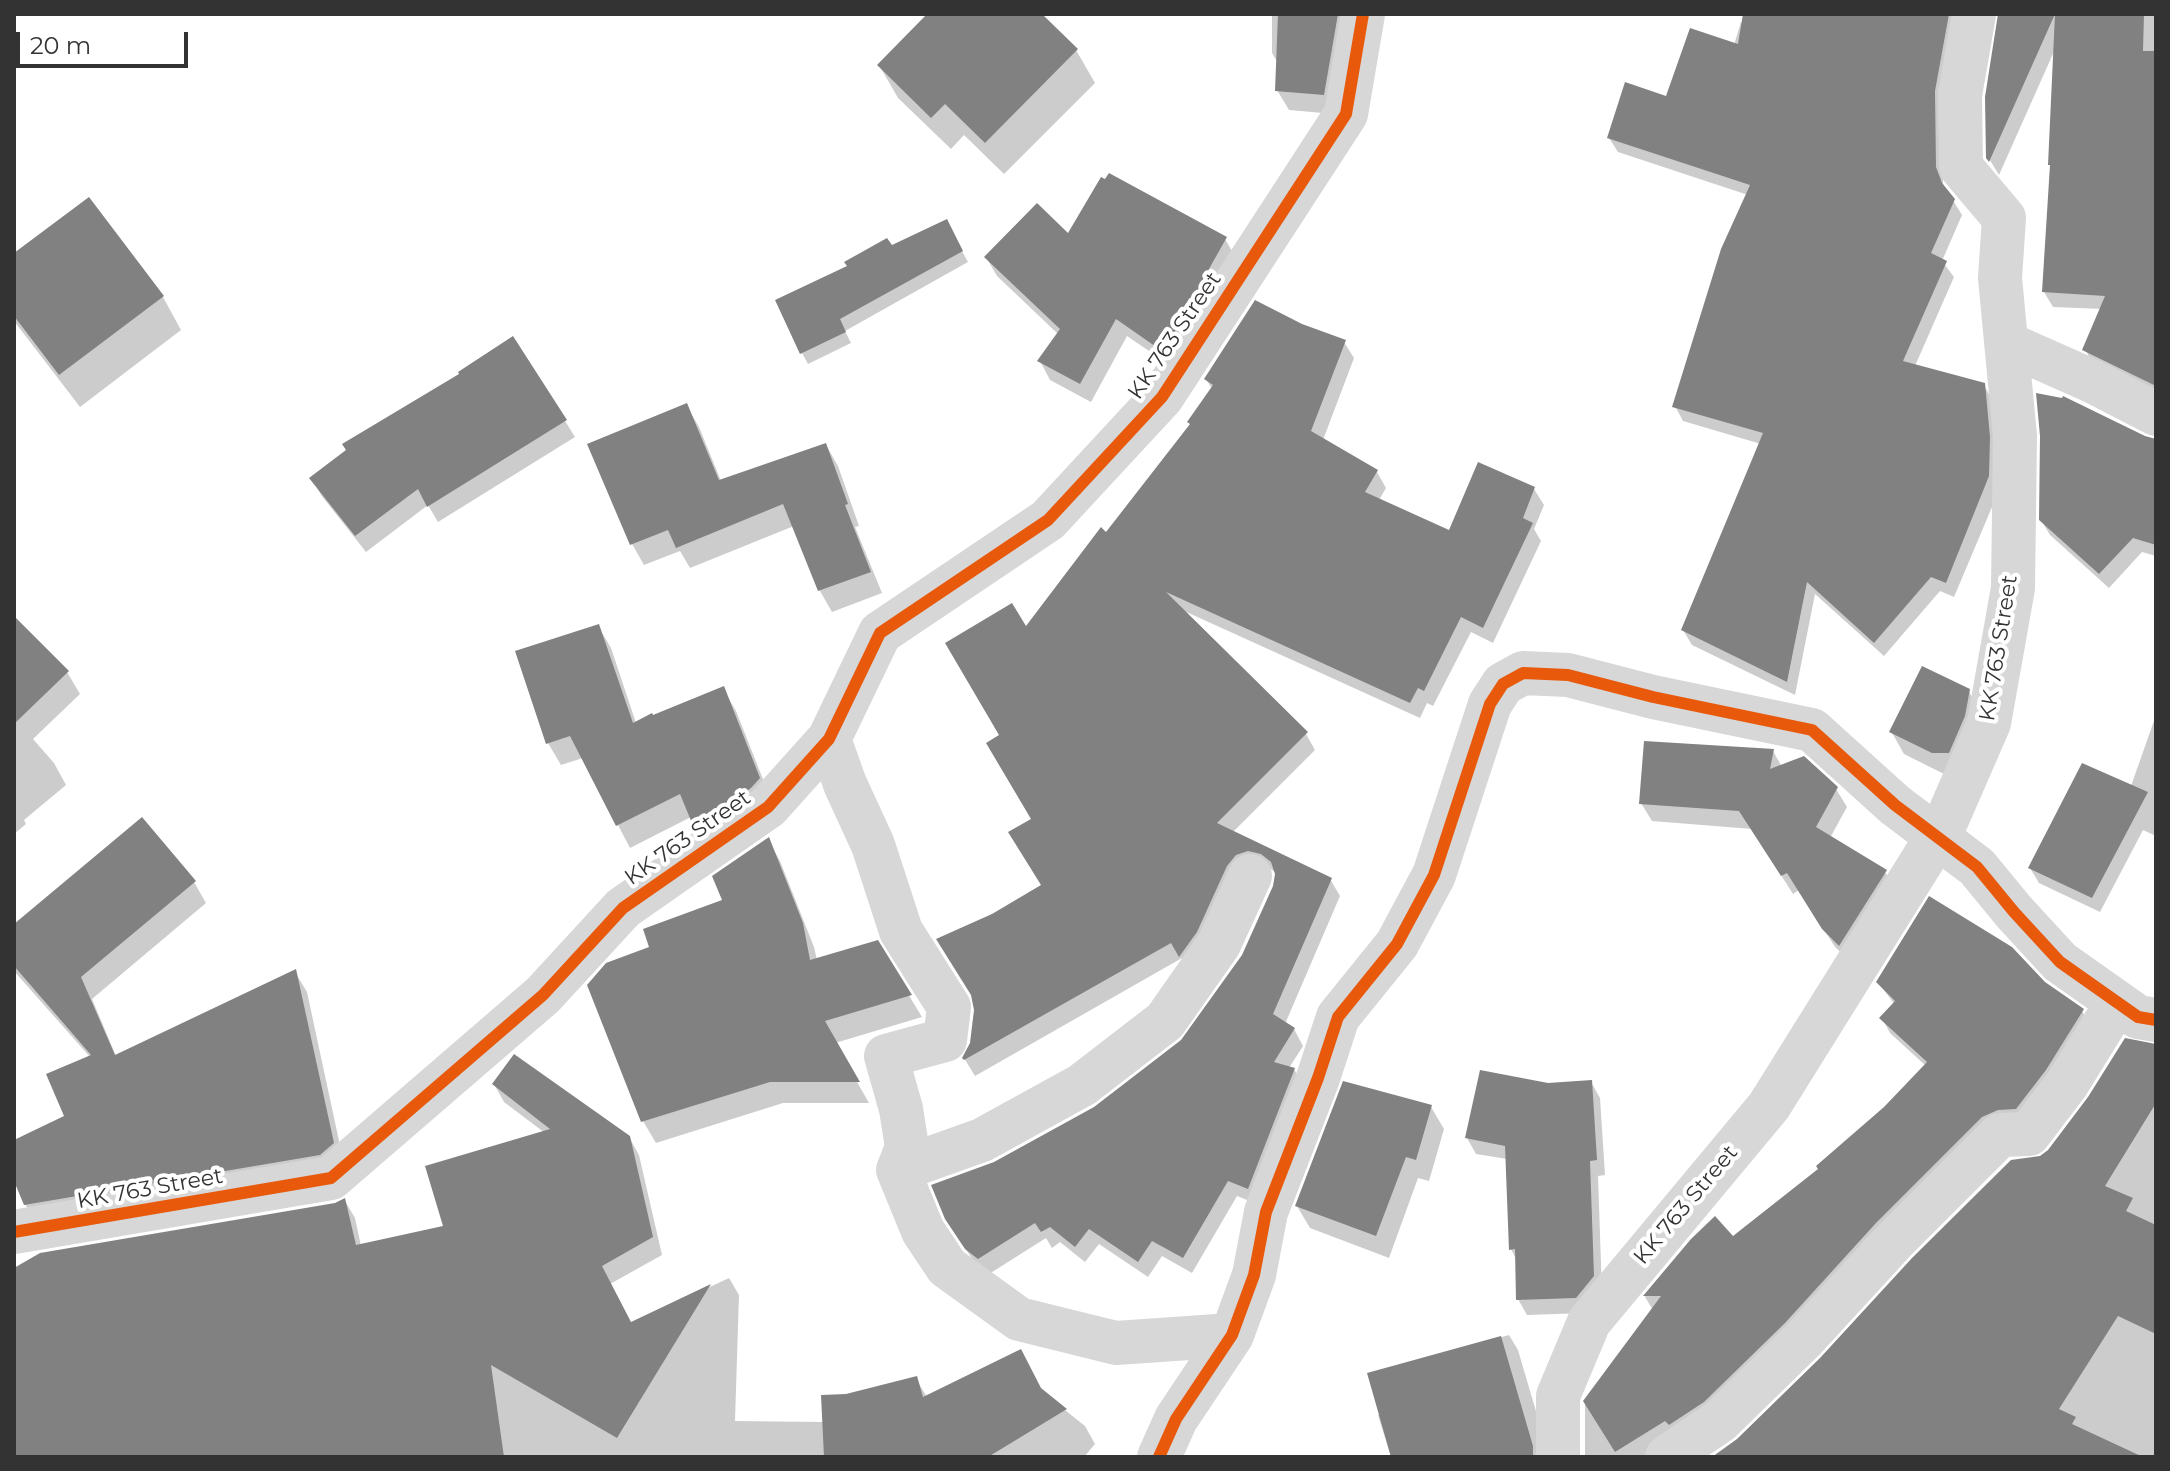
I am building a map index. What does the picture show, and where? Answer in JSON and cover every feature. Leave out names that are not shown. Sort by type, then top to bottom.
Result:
[{"type":"street","name":"KK 763 Street","points":[[14,1232],[331,1178],[543,995],[623,908],[768,807],[829,739],[880,633],[1048,520],[1162,397],[1346,114],[1363,14]]},
{"type":"street","name":"KK 763 Street","points":[[1558,1457],[1558,1396],[1589,1322],[1769,1106],[1945,824],[1989,723],[2013,588],[2015,436],[2000,278],[2004,218],[1961,167],[1960,95],[1974,14]]},
{"type":"street","points":[[2006,343],[2156,414]]},
{"type":"street","points":[[1159,1457],[1176,1419],[1232,1335],[1254,1275],[1266,1212],[1338,1017],[1397,944],[1434,875],[1490,704],[1503,684],[1523,673],[1568,675],[1653,697],[1812,730],[1895,805],[1977,867],[2060,962],[2137,1012],[2067,1084],[2029,1134],[2000,1135],[1894,1241],[1803,1340],[1720,1421],[1667,1457]]},
{"type":"street","points":[[829,739],[845,784],[873,845],[901,931],[949,1007],[945,1040],[886,1056],[901,1109],[907,1147],[898,1170],[923,1231],[947,1267],[1019,1319],[1116,1343],[1232,1335]]},
{"type":"street","points":[[898,1170],[982,1140],[1082,1085],[1165,1021],[1219,944],[1250,876]]},
{"type":"building","points":[[927,14],[1042,14],[1078,49],[985,143],[945,104],[931,118],[877,65]]},
{"type":"building","points":[[1278,14],[1338,14],[1324,95],[1275,91]]},
{"type":"building","points":[[1743,14],[1949,14],[1935,91],[1936,167],[1942,183],[1955,199],[1931,253],[1947,261],[1903,361],[1985,383],[1990,437],[1989,476],[1946,583],[1931,577],[1874,643],[1807,582],[1787,682],[1681,630],[1763,433],[1672,407],[1721,249],[1750,185],[1607,138],[1625,82],[1666,96],[1690,28],[1738,44]]},
{"type":"building","points":[[1998,14],[2055,14],[1989,162],[1986,158],[1985,97]]},
{"type":"building","points":[[2055,14],[2144,14],[2143,51],[2156,51],[2156,386],[2082,350],[2105,296],[2042,292]]},
{"type":"building","points":[[1109,173],[1227,237],[1205,276],[1210,278],[1162,351],[1116,319],[1080,384],[1037,361],[1060,329],[984,257],[1037,203],[1068,233],[1101,177],[1105,179]]},
{"type":"building","points":[[89,197],[164,296],[59,375],[14,316],[14,253]]},
{"type":"building","points":[[947,219],[963,251],[840,319],[846,332],[800,354],[775,300],[847,266],[844,262],[887,238],[892,245]]},
{"type":"building","points":[[1255,300],[1302,324],[1346,340],[1311,431],[1378,470],[1365,492],[1449,530],[1478,462],[1535,487],[1523,518],[1533,523],[1483,628],[1461,617],[1424,691],[1418,688],[1410,703],[1166,592],[1308,732],[1217,823],[1332,878],[1273,1014],[1295,1028],[1274,1062],[1295,1068],[1248,1189],[1228,1181],[1183,1258],[1152,1241],[1138,1262],[1089,1229],[1075,1247],[1050,1227],[1041,1232],[1035,1223],[978,1259],[965,1249],[945,1219],[931,1185],[994,1162],[1094,1107],[1181,1040],[1242,955],[1273,886],[1275,874],[1271,862],[1261,854],[1248,851],[1236,855],[1227,866],[1197,932],[1179,957],[1171,943],[964,1060],[962,1058],[970,1043],[974,1010],[971,995],[936,939],[992,914],[1041,885],[1008,832],[1031,819],[986,743],[999,735],[945,643],[1012,603],[1026,626],[1101,527],[1106,532],[1190,424],[1187,422],[1213,385],[1204,379]]},
{"type":"building","points":[[513,336],[567,420],[427,507],[418,489],[355,536],[309,478],[346,450],[342,444],[459,374]]},
{"type":"building","points":[[2036,393],[2063,396],[2156,439],[2156,545],[2133,538],[2099,574],[2039,520],[2040,436]]},
{"type":"building","points":[[687,403],[719,480],[826,443],[848,504],[845,505],[871,572],[818,591],[783,504],[676,548],[668,530],[630,545],[587,444]]},
{"type":"building","points":[[14,616],[69,671],[14,724]]},
{"type":"building","points":[[599,624],[633,723],[724,686],[760,778],[751,788],[694,828],[680,794],[616,826],[570,736],[546,744],[515,651]]},
{"type":"building","points":[[1922,666],[1970,689],[1965,716],[1949,753],[1932,753],[1889,732]]},
{"type":"building","points":[[1644,741],[1774,749],[1770,769],[1804,756],[1838,787],[1816,827],[1887,870],[1839,946],[1822,929],[1787,873],[1781,876],[1739,811],[1639,804]]},
{"type":"building","points":[[2082,763],[2148,792],[2092,898],[2028,868]]},
{"type":"building","points":[[142,817],[196,881],[81,977],[115,1055],[296,969],[334,1143],[320,1155],[24,1205],[14,1181],[14,1140],[64,1116],[46,1074],[91,1055],[14,966],[14,924]]},
{"type":"building","points":[[769,837],[803,923],[810,960],[878,940],[912,995],[825,1021],[860,1082],[770,1082],[641,1122],[587,985],[606,963],[649,947],[643,929],[722,900],[712,876]]},
{"type":"building","points":[[1929,896],[2012,947],[2045,982],[2084,1009],[2046,1070],[2016,1109],[1998,1110],[1982,1117],[1876,1223],[1785,1323],[1704,1402],[1669,1425],[1665,1421],[1615,1452],[1583,1401],[1661,1296],[1643,1296],[1691,1239],[1715,1216],[1733,1236],[1818,1169],[1816,1166],[1884,1107],[1927,1062],[1879,1018],[1895,1001],[1876,982]]},
{"type":"building","points":[[2125,1038],[2156,1044],[2156,1103],[2105,1186],[2133,1198],[2126,1211],[2156,1225],[2156,1334],[2118,1316],[2059,1409],[2076,1417],[2072,1424],[2143,1457],[1712,1457],[1737,1439],[1820,1358],[1912,1258],[2011,1160],[2040,1156],[2048,1150],[2088,1097]]},
{"type":"building","points":[[514,1054],[630,1136],[653,1237],[602,1266],[631,1322],[711,1284],[617,1438],[491,1365],[504,1457],[14,1457],[14,1268],[40,1253],[335,1203],[345,1198],[356,1245],[443,1226],[425,1166],[550,1129],[492,1084]]},
{"type":"building","points":[[1480,1070],[1548,1083],[1592,1080],[1597,1160],[1590,1161],[1594,1276],[1576,1298],[1516,1300],[1515,1249],[1509,1250],[1505,1146],[1465,1138]]},
{"type":"building","points":[[1343,1081],[1432,1105],[1416,1160],[1406,1157],[1376,1236],[1295,1206]]},
{"type":"building","points":[[1501,1336],[1533,1446],[1533,1457],[1391,1457],[1367,1373]]},
{"type":"building","points":[[1021,1349],[1041,1388],[1067,1409],[988,1457],[824,1457],[821,1395],[846,1394],[917,1376],[923,1397]]},
{"type":"cycle path","points":[[14,1232],[331,1178],[543,995],[623,908],[768,807],[829,739],[880,633],[1048,520],[1162,397],[1346,114],[1363,14]]},
{"type":"cycle path","points":[[1159,1457],[1176,1419],[1232,1335],[1254,1275],[1266,1212],[1338,1017],[1397,944],[1434,875],[1490,704],[1503,684],[1523,673],[1568,675],[1653,697],[1812,730],[1895,805],[1977,867],[2060,962],[2138,1017],[2156,1020]]}]
